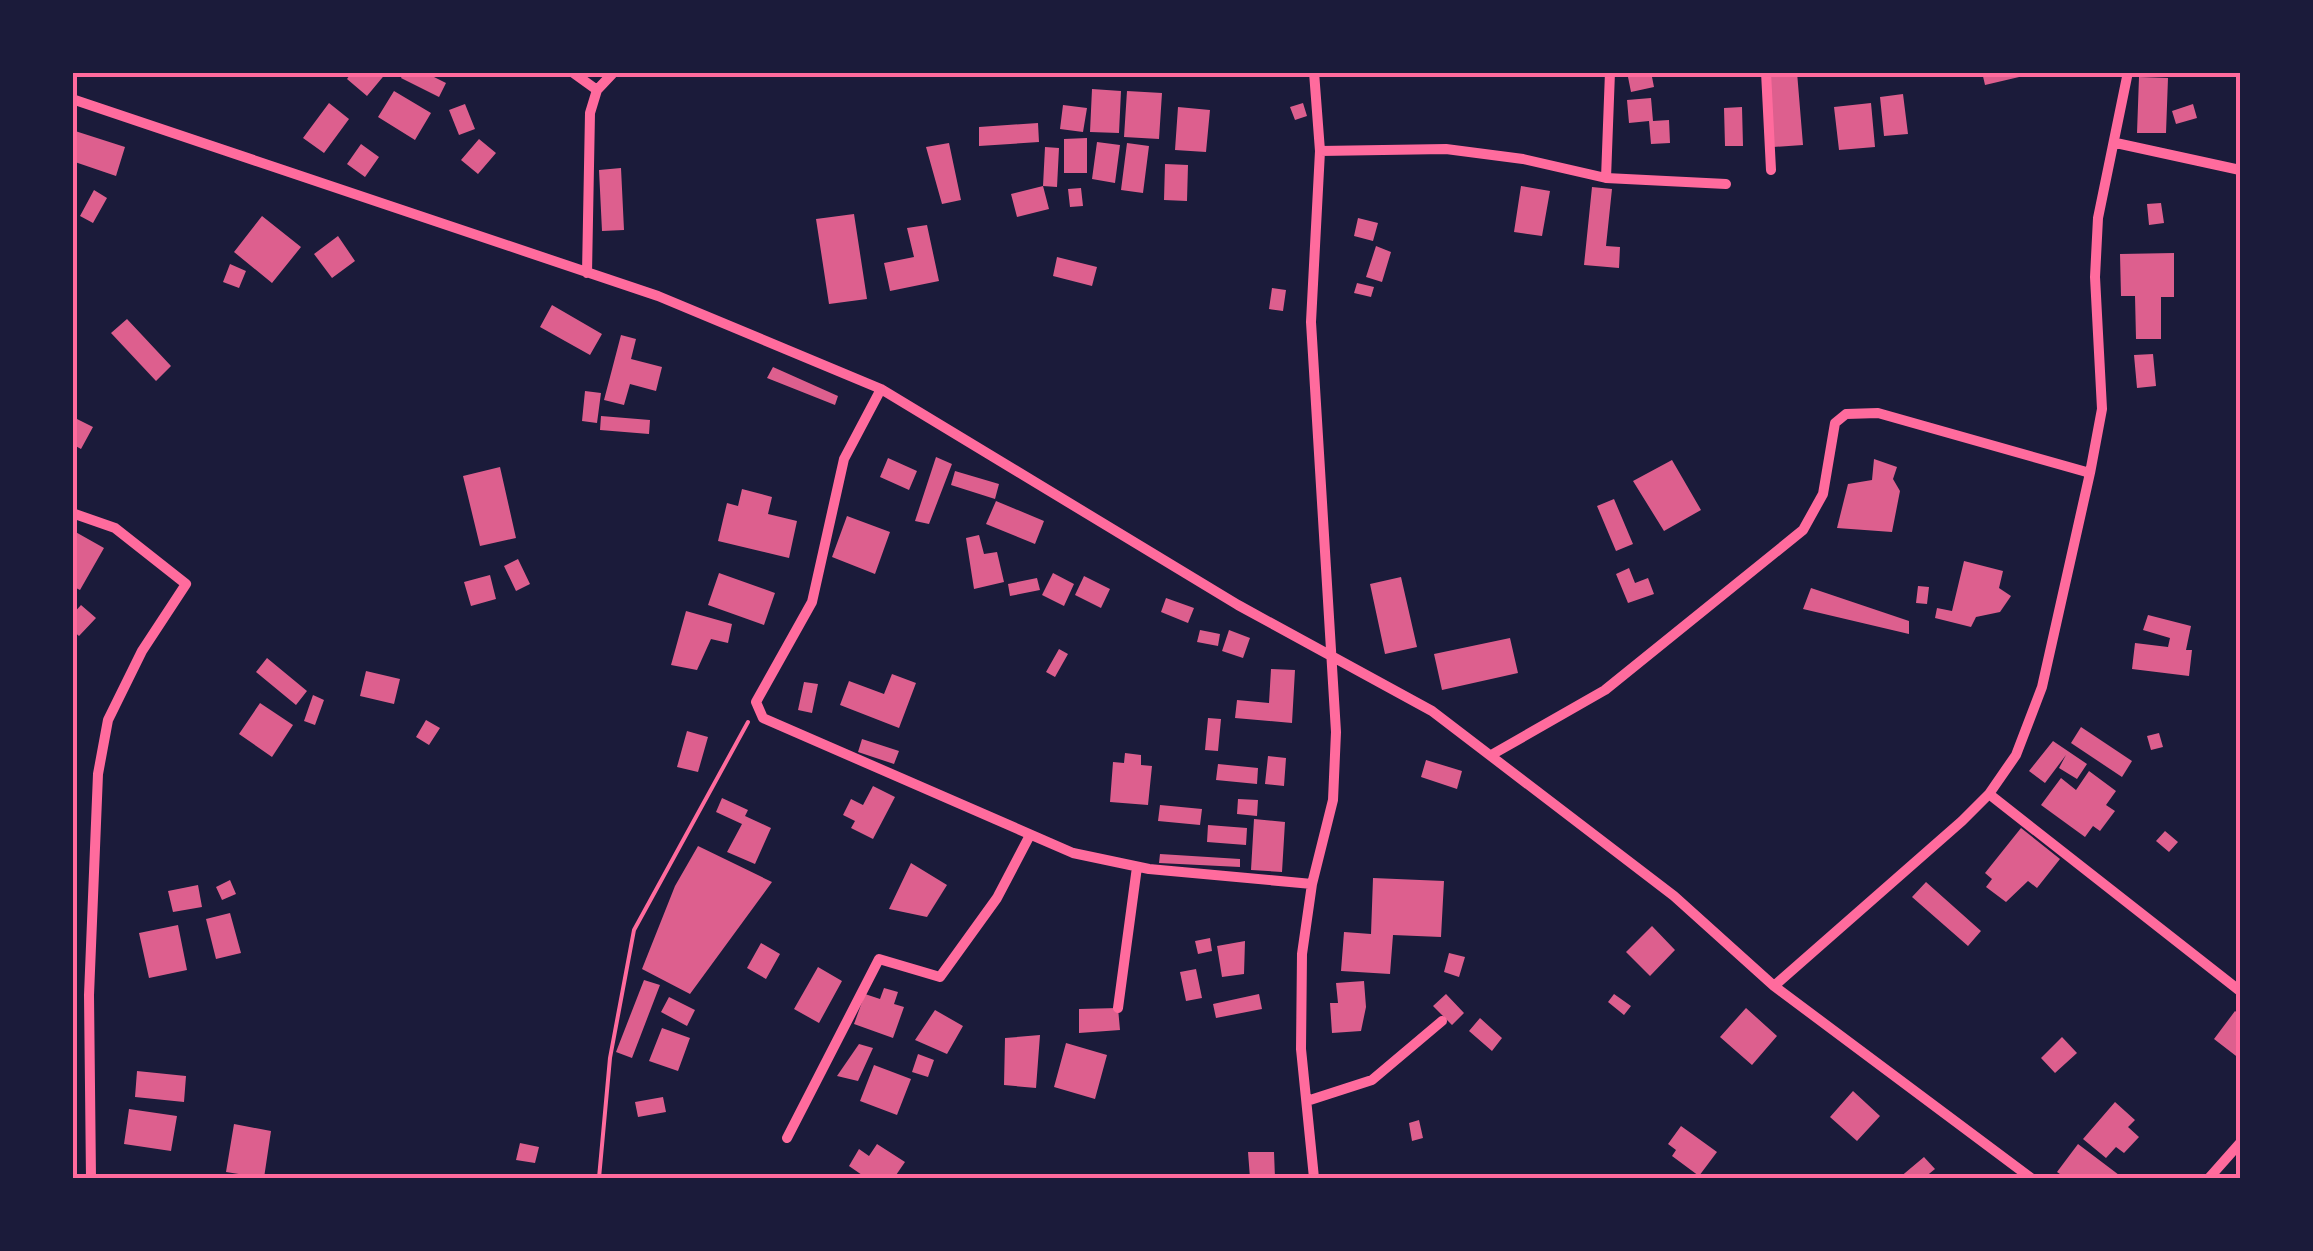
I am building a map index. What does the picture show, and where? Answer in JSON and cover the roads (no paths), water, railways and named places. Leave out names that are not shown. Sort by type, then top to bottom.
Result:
[{"type":"street","points":[[572,72],[598,90]]},
{"type":"street","points":[[587,274],[590,113],[598,90],[614,72]]},
{"type":"street","points":[[1314,72],[1320,151],[1311,322],[1336,732],[1333,800],[1312,884],[1302,954],[1300,1050],[1314,1178]]},
{"type":"street","points":[[1606,178],[1610,72]]},
{"type":"street","points":[[1766,72],[1771,170]]},
{"type":"street","points":[[1774,986],[1989,794],[2016,755],[2042,687],[2102,409],[2095,277],[2098,218],[2128,72]]},
{"type":"street","points":[[72,99],[675,302],[881,388],[1238,605],[1329,651],[1432,711],[1674,896],[1774,986],[2031,1178]]},
{"type":"street","points":[[2116,143],[2240,170]]},
{"type":"street","points":[[1320,151],[1446,149],[1523,159],[1606,178],[1726,184]]},
{"type":"street","points":[[881,388],[844,459],[812,602],[764,681],[757,704],[764,718],[785,731],[1073,854],[1137,867],[1312,884]]},
{"type":"street","points":[[1493,754],[1605,690],[1803,530],[1823,494],[1835,422],[1846,414],[1878,414],[2090,472]]},
{"type":"street","points":[[72,514],[114,528],[186,584],[142,651],[108,720],[98,774],[89,995],[91,1178]]},
{"type":"street","points":[[1989,794],[2240,991]]},
{"type":"street","points":[[787,1138],[865,994],[879,959],[940,977],[997,898],[1030,837]]},
{"type":"street","points":[[1118,1008],[1137,867]]},
{"type":"street","points":[[1307,1101],[1372,1080],[1442,1021]]},
{"type":"street","points":[[2209,1178],[2240,1143]]}]
